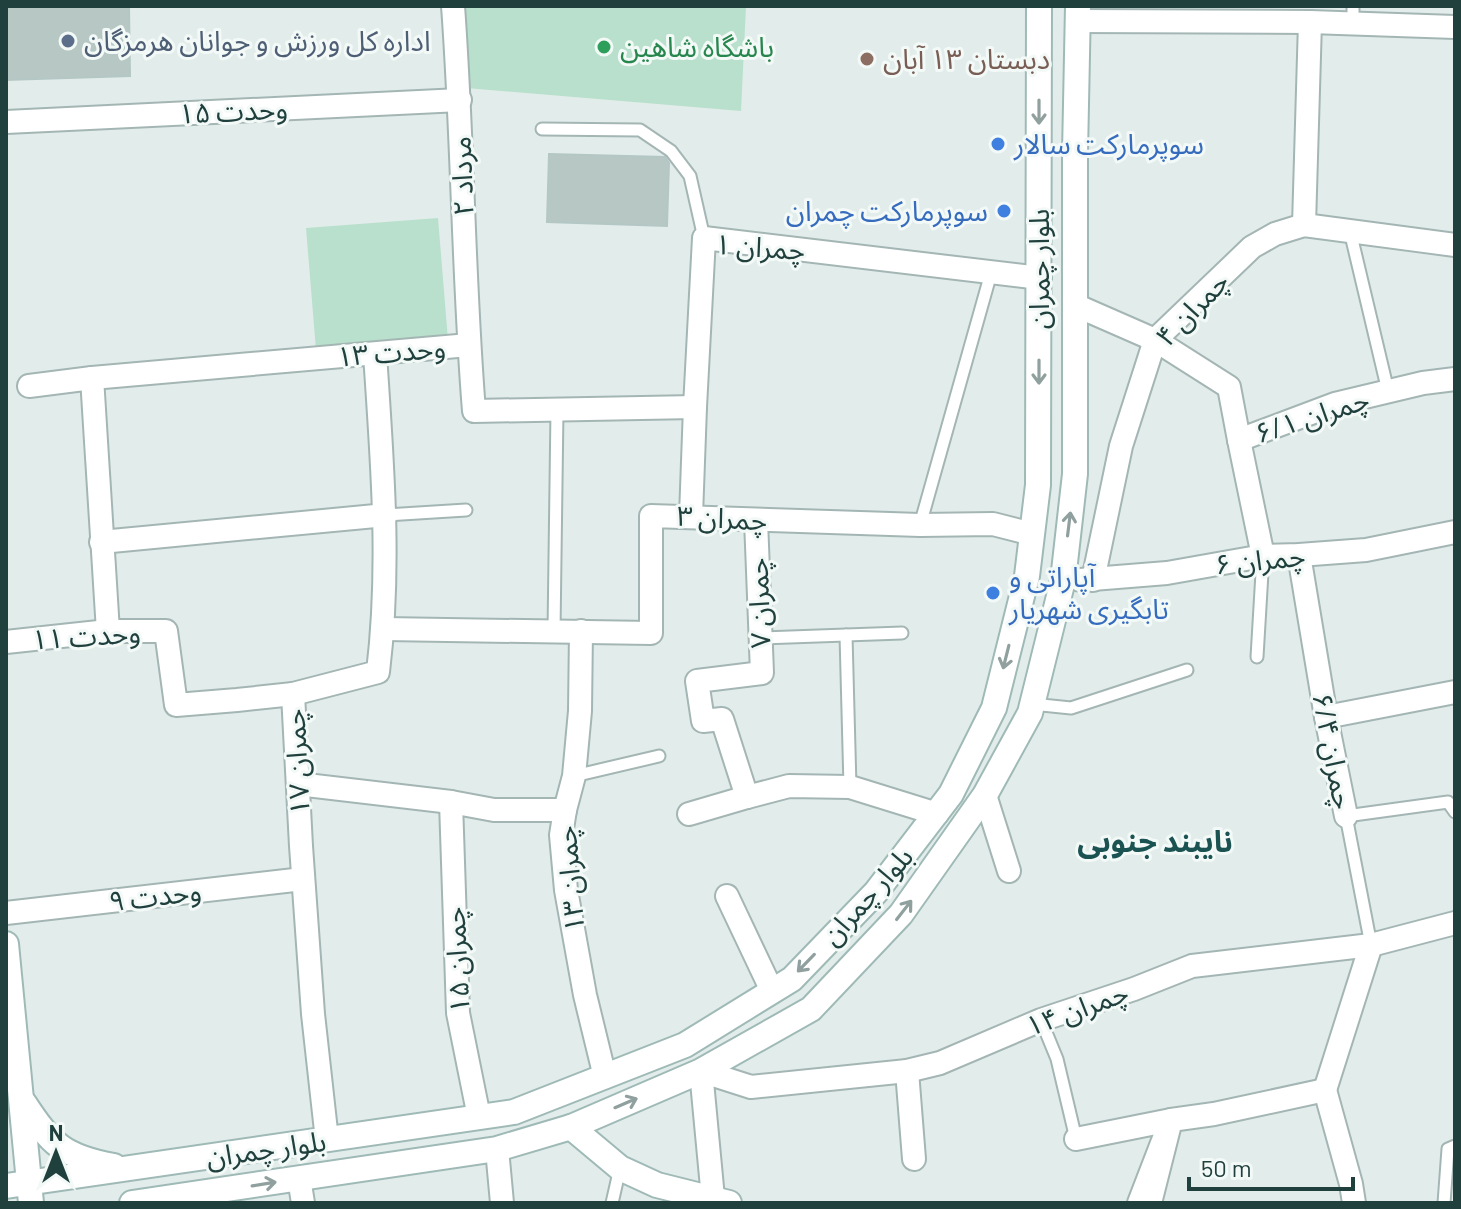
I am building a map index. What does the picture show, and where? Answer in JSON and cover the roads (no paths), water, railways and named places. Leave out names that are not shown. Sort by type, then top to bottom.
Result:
[{"type":"main road","name":"بلوار چمران","points":[[22,1191],[128,1169],[514,1112],[685,1045],[792,979],[876,892],[951,794],[994,708],[1027,576],[1038,485],[1039,6]]},
{"type":"main road","name":"بلوار چمران","points":[[132,1203],[497,1149],[571,1127],[701,1071],[811,1009],[901,914],[985,795],[1030,713],[1063,580],[1075,474],[1077,13]]},
{"type":"main road","points":[[1027,576],[1063,580]]},
{"type":"main road","points":[[6,944],[21,1098],[22,1191]]},
{"type":"main road","points":[[21,1098],[42,1129],[63,1151],[95,1163],[128,1169]]},
{"type":"main road","points":[[571,1127],[620,1168],[657,1185],[718,1201]]},
{"type":"street","name":"مرداد ۲","points":[[453,6],[460,100],[469,345]]},
{"type":"street","points":[[1077,13],[1310,22],[1353,14],[1455,27]]},
{"type":"street","points":[[1304,225],[1310,22]]},
{"type":"street","name":"وحدت ۱۵","points":[[6,122],[460,100]]},
{"type":"street","name":"چمران ۴","points":[[1093,580],[1121,446],[1155,340],[1252,247],[1275,234],[1304,225],[1455,245]]},
{"type":"street","name":"چمران ۱","points":[[691,516],[704,238],[1040,278]]},
{"type":"street","points":[[1075,305],[1155,340],[1229,387],[1239,440]]},
{"type":"street","name":"وحدت ۱۳","points":[[29,386],[469,345],[474,411],[695,407]]},
{"type":"street","name":"چمران ۱۷","points":[[327,1140],[313,1014],[293,694],[378,672],[384,629],[386,515],[375,354]]},
{"type":"street","points":[[92,378],[108,631]]},
{"type":"street","name":"چمران ۶/۱","points":[[1263,556],[1239,440],[1335,404],[1423,383],[1455,379]]},
{"type":"street","points":[[101,542],[386,515]]},
{"type":"street","name":"چمران ۳","points":[[384,629],[651,633],[651,516],[920,525],[993,524],[1032,534]]},
{"type":"street","name":"چمران ۷","points":[[747,797],[722,719],[703,721],[697,681],[762,673],[756,520]]},
{"type":"street","name":"چمران ۶","points":[[1063,580],[1167,573],[1263,556],[1366,550],[1455,532]]},
{"type":"street","name":"چمران ۶/۴","points":[[1299,555],[1346,816]]},
{"type":"street","name":"وحدت ۱۱","points":[[6,642],[108,631],[166,631],[176,705],[293,694]]},
{"type":"street","name":"چمران ۱۳","points":[[581,631],[580,711],[574,776],[561,835],[566,890],[585,995],[605,1077]]},
{"type":"street","points":[[1326,717],[1455,692]]},
{"type":"street","points":[[298,784],[494,810],[565,810]]},
{"type":"street","points":[[689,814],[789,786],[850,787],[937,814]]},
{"type":"street","points":[[985,795],[1009,871]]},
{"type":"street","name":"چمران ۱۵","points":[[451,802],[458,1013],[479,1117]]},
{"type":"street","name":"وحدت ۹","points":[[6,913],[303,879]]},
{"type":"street","points":[[727,896],[772,991]]},
{"type":"street","name":"چمران ۱۴","points":[[701,1071],[751,1087],[907,1071],[940,1063],[1041,1020],[1192,966],[1371,945],[1455,923]]},
{"type":"street","points":[[1354,1203],[1325,1090],[1371,945]]},
{"type":"street","points":[[701,1071],[718,1201]]},
{"type":"street","points":[[907,1071],[914,1159]]},
{"type":"street","points":[[1076,1139],[1325,1090]]},
{"type":"street","points":[[1139,1203],[1171,1120]]},
{"type":"street","points":[[1150,1203],[1171,1120]]},
{"type":"street","points":[[497,1149],[502,1203]]},
{"type":"street","points":[[299,1178],[303,1203]]},
{"type":"lane","points":[[542,129],[640,130],[671,151],[690,176],[704,238]]},
{"type":"lane","points":[[1350,231],[1388,391]]},
{"type":"lane","points":[[920,525],[991,273]]},
{"type":"lane","points":[[554,631],[557,410]]},
{"type":"lane","points":[[386,515],[466,510]]},
{"type":"lane","points":[[1257,657],[1263,556]]},
{"type":"lane","points":[[759,638],[902,633]]},
{"type":"lane","points":[[846,635],[850,787]]},
{"type":"lane","points":[[1032,704],[1071,708],[1187,670]]},
{"type":"lane","points":[[574,776],[659,756]]},
{"type":"lane","points":[[1346,816],[1448,802],[1455,812]]},
{"type":"lane","name":"چمران ۶/۴","points":[[1346,816],[1371,945]]},
{"type":"lane","points":[[1041,1020],[1057,1059],[1076,1139]]},
{"type":"lane","points":[[1444,1203],[1448,1149],[1455,1146]]},
{"type":"lane","points":[[612,1203],[620,1168]]},
{"type":"place","name":"اداره کل ورزش و جوانان هرمزگان","points":[[68,41]]},
{"type":"place","name":"باشگاه شاهین","points":[[604,47]]},
{"type":"place","name":"دبستان ۱۳ آبان","points":[[867,59]]},
{"type":"place","name":"سوپرمارکت سالار","points":[[998,144]]},
{"type":"place","name":"سوپرمارکت چمران","points":[[1004,211]]},
{"type":"place","name":"آپاراتی و تابگیری شهریار","points":[[993,593]]},
{"type":"district","name":"نایبند جنوبی","points":[[1155,842]]}]
